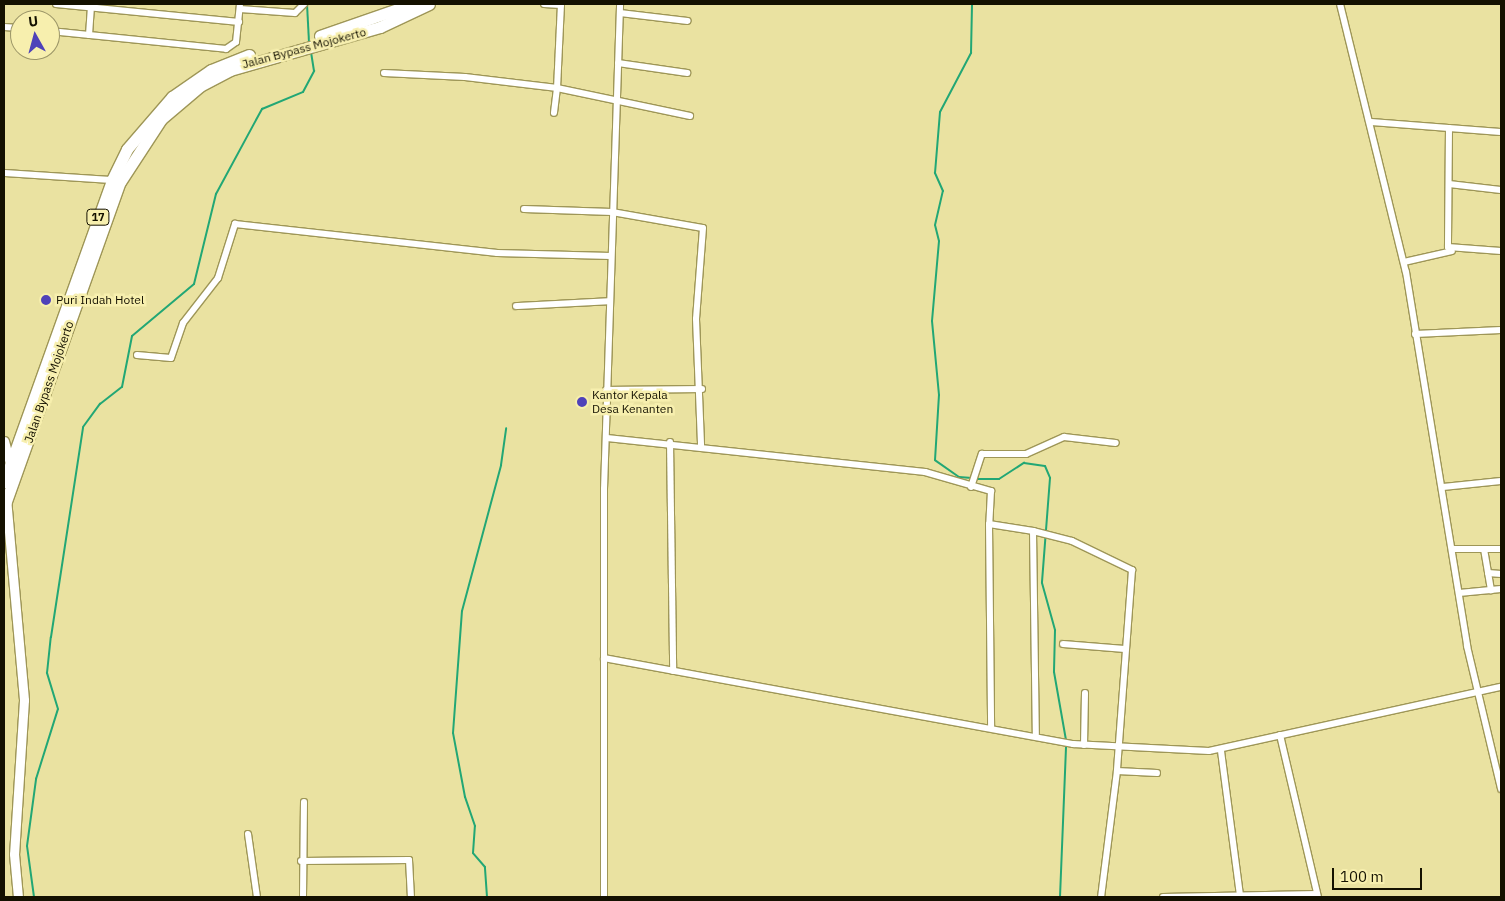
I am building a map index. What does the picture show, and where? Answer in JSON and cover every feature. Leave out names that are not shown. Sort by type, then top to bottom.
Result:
[{"type":"highway","name":"Jalan Bypass Mojokerto","points":[[324,39],[412,4]]},
{"type":"highway","name":"Jalan Bypass Mojokerto","points":[[4,482],[112,180],[139,130],[194,80],[226,62],[380,27],[429,4]]},
{"type":"highway","name":"Jalan Bypass Mojokerto","points":[[5,500],[133,156],[160,119],[200,86],[246,64],[298,45]]},
{"type":"street","points":[[56,4],[91,5],[239,22]]},
{"type":"street","points":[[60,32],[226,49],[236,42],[240,6],[295,13],[304,4]]},
{"type":"street","points":[[544,4],[561,4],[554,113]]},
{"type":"street","points":[[604,897],[606,390],[620,4]]},
{"type":"street","points":[[1340,4],[1371,122],[1404,262],[1477,690],[1500,776],[1501,789]]},
{"type":"street","points":[[89,35],[91,5]]},
{"type":"street","points":[[620,13],[688,21]]},
{"type":"street","points":[[618,63],[687,73]]},
{"type":"street","points":[[384,73],[465,77],[557,88],[690,116]]},
{"type":"street","points":[[1371,122],[1501,132]]},
{"type":"street","points":[[1449,128],[1448,247],[1452,251]]},
{"type":"street","points":[[4,173],[112,180]]},
{"type":"street","points":[[1448,184],[1501,190]]},
{"type":"street","points":[[524,209],[612,212],[704,229],[696,319],[702,389],[702,445]]},
{"type":"street","points":[[137,355],[171,358],[183,323],[218,278],[235,224],[496,253],[611,256]]},
{"type":"street","points":[[1404,262],[1452,251],[1501,251]]},
{"type":"street","points":[[516,306],[610,301]]},
{"type":"street","points":[[1415,334],[1501,330]]},
{"type":"street","points":[[606,390],[702,389]]},
{"type":"street","points":[[972,485],[982,454],[1026,454],[1064,437],[1116,442]]},
{"type":"street","points":[[607,438],[702,445],[926,472],[972,485],[992,493],[989,524],[991,728]]},
{"type":"street","points":[[4,441],[15,477]]},
{"type":"street","points":[[670,442],[673,671]]},
{"type":"street","points":[[1443,487],[1501,481]]},
{"type":"street","points":[[5,500],[24,700],[14,854],[18,897]]},
{"type":"street","points":[[989,524],[1050,534],[1122,561],[1132,570],[1116,746],[1117,771],[1101,897]]},
{"type":"street","points":[[1033,531],[1036,734]]},
{"type":"street","points":[[1452,549],[1501,550]]},
{"type":"street","points":[[1484,549],[1491,590]]},
{"type":"street","points":[[1488,573],[1501,574]]},
{"type":"street","points":[[1460,594],[1501,589]]},
{"type":"street","points":[[1063,644],[1125,649]]},
{"type":"street","points":[[604,658],[991,728],[1036,734],[1057,738],[1073,744],[1221,751],[1280,735],[1477,690],[1501,687]]},
{"type":"street","points":[[1084,745],[1085,693]]},
{"type":"street","points":[[1162,897],[1317,895],[1280,735]]},
{"type":"street","points":[[1221,751],[1239,895]]},
{"type":"street","points":[[1117,771],[1157,773]]},
{"type":"street","points":[[303,897],[301,861],[304,802]]},
{"type":"street","points":[[248,834],[257,897]]},
{"type":"street","points":[[301,861],[409,860],[411,897]]},
{"type":"waterway","points":[[307,4],[309,42]]},
{"type":"waterway","points":[[972,4],[971,53],[940,112],[935,173],[943,191],[935,225],[939,241],[932,321],[939,395],[935,460],[959,477],[972,478]]},
{"type":"waterway","points":[[34,897],[27,846],[36,779],[58,709],[47,673],[83,427],[100,404],[122,387],[132,336],[194,284],[216,194],[262,109],[303,92],[314,71],[311,52]]},
{"type":"waterway","points":[[487,897],[485,867],[473,853],[475,826],[465,797],[453,733],[462,611],[501,465],[506,428]]},
{"type":"waterway","points":[[976,479],[999,479],[1024,463],[1045,466],[1050,478],[1042,583],[1055,630],[1054,672],[1066,740]]},
{"type":"waterway","points":[[1060,897],[1066,745]]},
{"type":"place","name":"Puri Indah Hotel","points":[[46,300]]},
{"type":"place","name":"Kantor Kepala Desa Kenanten","points":[[582,402]]}]
